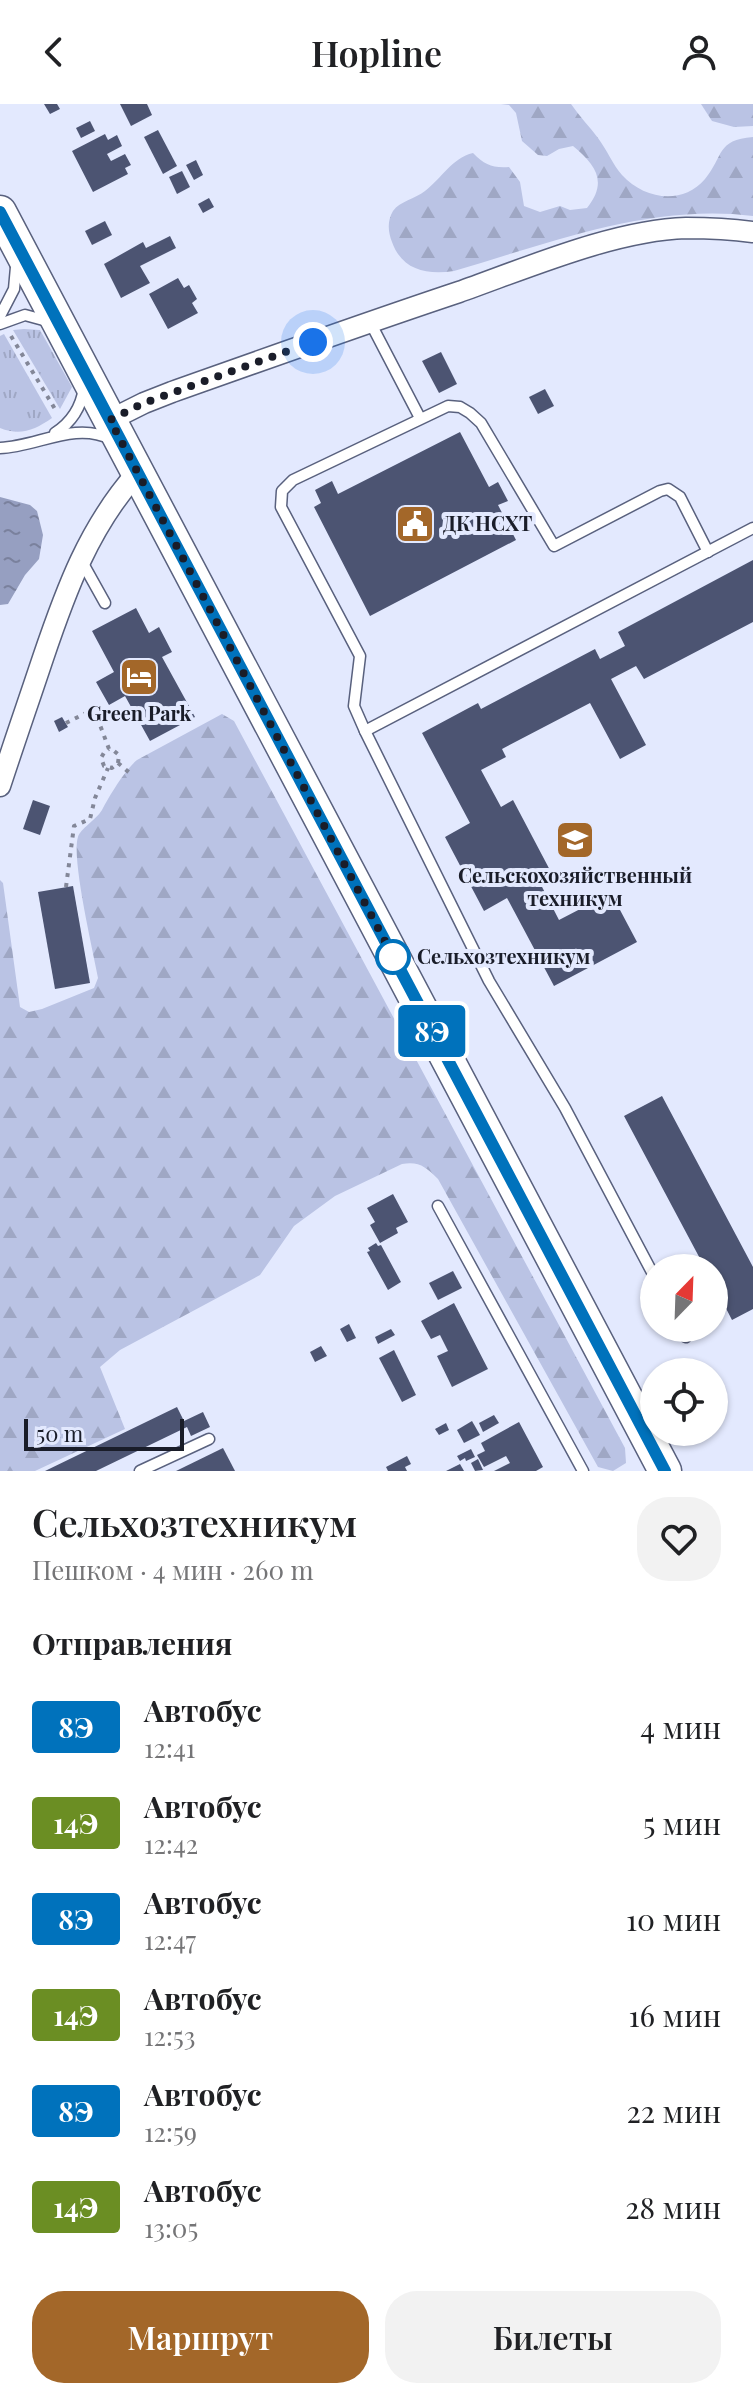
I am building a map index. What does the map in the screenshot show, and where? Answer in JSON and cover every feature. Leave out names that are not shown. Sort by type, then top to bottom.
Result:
[{"type":"main road","points":[[0,212],[659,1469]]},
{"type":"street","points":[[110,420],[172,392],[595,245],[684,228],[753,232]]},
{"type":"street","points":[[0,786],[80,558],[132,463]]},
{"type":"lane","points":[[1,320],[16,278],[15,241]]},
{"type":"lane","points":[[0,451],[50,436],[71,421],[80,405],[84,387],[73,350],[55,325],[32,315],[1,320]]},
{"type":"lane","points":[[370,322],[420,418]]},
{"type":"lane","points":[[642,1254],[565,1108],[489,981],[365,731],[354,706],[360,656],[281,507],[282,491],[293,480],[420,418],[448,406],[460,407],[481,423],[554,546],[668,489],[680,497],[708,552]]},
{"type":"lane","points":[[50,436],[94,434],[114,440],[132,463]]},
{"type":"lane","points":[[365,731],[753,528]]},
{"type":"lane","points":[[80,558],[105,603]]},
{"type":"lane","points":[[438,1206],[583,1471]]},
{"type":"lane","points":[[140,1471],[209,1439]]},
{"type":"path","points":[[1,320],[55,409]]},
{"type":"path","points":[[66,723],[94,709],[109,749],[119,755],[116,767],[108,768],[101,762],[109,749]]},
{"type":"path","points":[[118,763],[132,775]]},
{"type":"path","points":[[66,887],[74,826],[90,819],[108,768]]},
{"type":"green space","points":[[501,104],[571,104],[622,175],[641,190],[663,196],[674,196],[696,188],[711,171],[722,150],[733,142],[753,137],[753,216],[715,213],[639,220],[564,238],[454,271],[425,271],[409,265],[396,251],[391,238],[389,223],[393,211],[425,191],[453,164],[473,153],[489,165],[509,167],[520,182],[524,206],[540,212],[560,206],[570,210],[587,208],[593,199],[598,182],[588,160],[573,146],[547,156],[538,155],[522,141],[516,113],[509,105]]},
{"type":"green space","points":[[701,104],[753,104],[753,126],[734,127],[712,121]]},
{"type":"green space","points":[[13,330],[40,330],[72,387],[60,409]]},
{"type":"green space","points":[[4,334],[52,418],[40,426],[14,432],[0,428],[0,336]]},
{"type":"green space","points":[[222,714],[234,721],[625,1448],[626,1463],[613,1471],[598,1467],[438,1179],[422,1166],[408,1163],[335,1196],[294,1226],[260,1275],[120,1350],[100,1367],[125,1429],[35,1471],[0,1471],[0,880],[3,883],[20,1007],[29,1012],[42,1009],[94,988],[98,978],[77,864],[79,834],[99,814],[137,760]]},
{"type":"water","points":[[0,497],[30,505],[37,511],[43,535],[39,559],[25,575],[8,604],[0,605]]},
{"type":"building","points":[[44,104],[57,104],[60,109],[50,114]]},
{"type":"building","points":[[120,104],[147,104],[152,115],[131,126]]},
{"type":"building","points":[[90,121],[95,131],[81,138],[76,128]]},
{"type":"building","points":[[158,130],[177,166],[163,174],[144,137]]},
{"type":"building","points":[[105,134],[108,140],[117,135],[122,146],[107,154],[111,161],[125,154],[131,165],[125,168],[128,174],[93,192],[72,151]]},
{"type":"building","points":[[196,160],[203,175],[194,180],[186,165]]},
{"type":"building","points":[[182,171],[190,187],[177,194],[169,177]]},
{"type":"building","points":[[209,198],[214,207],[203,213],[198,204]]},
{"type":"building","points":[[105,221],[112,235],[92,245],[85,231]]},
{"type":"building","points":[[170,236],[176,248],[140,266],[150,283],[121,298],[104,264],[143,242],[146,248]]},
{"type":"building","points":[[178,278],[184,288],[189,285],[197,299],[192,303],[198,313],[168,329],[149,294]]},
{"type":"building","points":[[441,352],[457,384],[439,393],[422,361]]},
{"type":"building","points":[[545,389],[554,406],[538,414],[529,397]]},
{"type":"building","name":"ДК НСХТ","points":[[460,432],[489,487],[498,482],[508,501],[498,505],[516,540],[370,616],[314,507],[321,503],[315,490],[332,481],[338,494]]},
{"type":"building","points":[[753,560],[753,622],[644,679],[636,666],[611,679],[646,745],[620,759],[590,703],[502,749],[506,757],[481,770],[501,807],[513,800],[552,874],[539,881],[559,920],[611,893],[637,942],[554,986],[507,898],[484,911],[445,837],[470,823],[422,733],[478,703],[481,709],[595,649],[600,659],[625,646],[618,632]]},
{"type":"building","name":"Green Park","points":[[136,608],[149,633],[159,627],[172,652],[162,657],[195,717],[150,741],[125,696],[109,705],[96,682],[114,672],[92,631]]},
{"type":"building","points":[[62,717],[68,727],[59,732],[54,721]]},
{"type":"building","points":[[33,800],[50,806],[40,835],[23,829]]},
{"type":"building","points":[[73,886],[90,983],[55,989],[38,892]]},
{"type":"building","points":[[662,1096],[753,1267],[753,1309],[732,1320],[728,1312],[728,1254],[698,1254],[624,1116]]},
{"type":"building","points":[[393,1194],[408,1222],[396,1228],[398,1233],[380,1243],[370,1225],[375,1222],[367,1208]]},
{"type":"building","points":[[376,1243],[381,1245],[401,1282],[388,1290],[367,1252]]},
{"type":"building","points":[[453,1271],[462,1288],[438,1300],[429,1283]]},
{"type":"building","points":[[454,1303],[488,1369],[452,1387],[437,1356],[448,1351],[440,1335],[431,1339],[421,1321]]},
{"type":"building","points":[[349,1324],[356,1338],[347,1342],[340,1329]]},
{"type":"building","points":[[391,1329],[395,1335],[378,1344],[375,1337]]},
{"type":"building","points":[[321,1346],[327,1356],[315,1362],[310,1352]]},
{"type":"building","points":[[394,1350],[416,1395],[402,1402],[379,1358]]},
{"type":"building","points":[[177,1407],[184,1421],[203,1412],[210,1427],[191,1436],[187,1427],[96,1471],[45,1471]]},
{"type":"building","points":[[494,1415],[499,1423],[483,1432],[479,1423]]},
{"type":"building","points":[[472,1421],[480,1435],[464,1443],[457,1430]]},
{"type":"building","points":[[519,1422],[543,1467],[536,1471],[494,1471],[510,1463],[506,1456],[484,1467],[477,1455],[485,1451],[481,1443]]},
{"type":"building","points":[[446,1423],[449,1430],[439,1435],[435,1429]]},
{"type":"building","points":[[223,1448],[235,1471],[176,1471]]},
{"type":"building","points":[[471,1449],[475,1457],[460,1461],[457,1456]]},
{"type":"building","points":[[407,1456],[411,1464],[405,1467],[407,1471],[388,1471],[386,1467]]},
{"type":"building","points":[[478,1459],[483,1470],[475,1471],[471,1463]]},
{"type":"building","points":[[460,1464],[464,1471],[446,1471]]},
{"type":"bus line","name":"8Э","points":[[0,212],[665,1471]]},
{"type":"place","name":"ДК НСХТ","points":[[415,524]]},
{"type":"place","name":"Green Park","points":[[139,677]]},
{"type":"place","name":"Сельскохозяйственный техникум","points":[[575,840]]},
{"type":"place","name":"Сельхозтехникум","points":[[393,957]]},
{"type":"route","points":[[313,342],[144,403],[110,420],[397,964],[393,957]]}]
